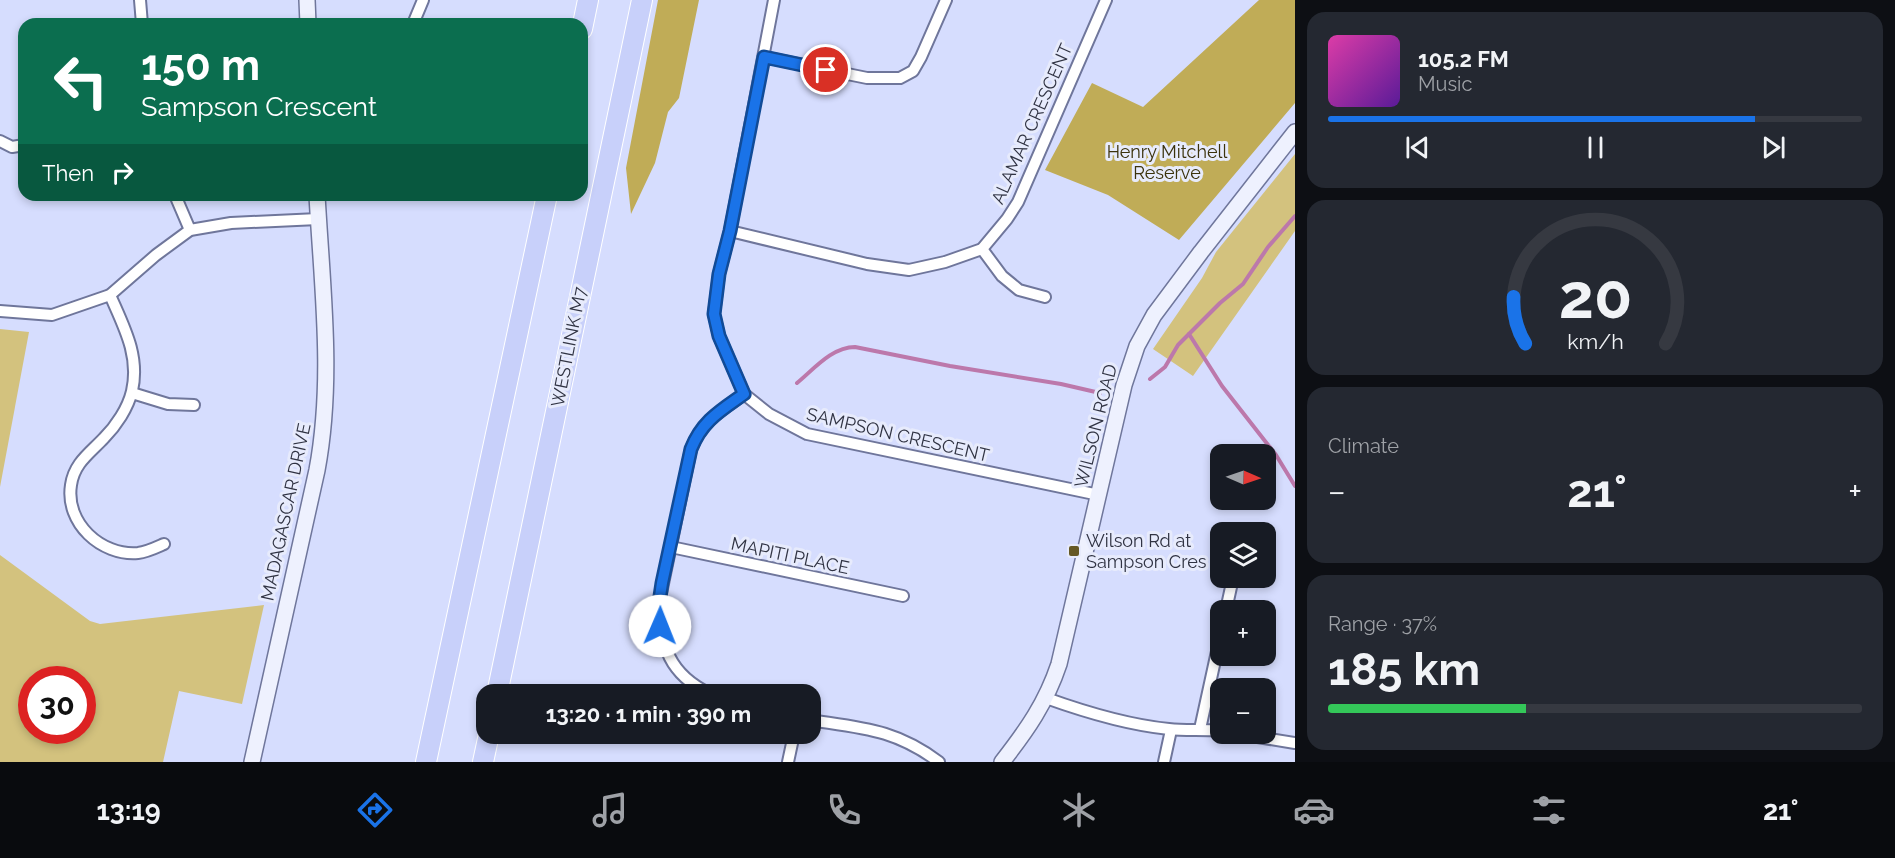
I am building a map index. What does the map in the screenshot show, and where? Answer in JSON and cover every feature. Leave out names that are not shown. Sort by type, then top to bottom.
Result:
[{"type":"highway","points":[[584,18],[588,0]]},
{"type":"highway","name":"WESTLINK M7","points":[[499,684],[642,0]]},
{"type":"highway","points":[[426,762],[546,201]]},
{"type":"highway","points":[[483,762],[487,744]]},
{"type":"street","points":[[140,0],[142,18]]},
{"type":"street","points":[[307,0],[308,18]]},
{"type":"street","points":[[416,18],[423,0]]},
{"type":"street","name":"SAMPSON CRESCENT","points":[[774,0],[730,231],[719,274],[714,314],[719,336],[744,394],[769,414],[807,434],[1099,495]]},
{"type":"street","points":[[764,57],[867,78],[900,78],[913,71],[946,0]]},
{"type":"street","name":"ALAMAR CRESCENT","points":[[730,231],[867,264],[909,270],[945,262],[982,249],[1008,219],[1018,202],[1106,0]]},
{"type":"street","name":"WILSON ROAD","points":[[1002,762],[1038,714],[1062,653],[1124,385],[1137,346],[1144,331],[1168,295],[1295,132]]},
{"type":"street","points":[[0,141],[12,147],[18,146]]},
{"type":"street","points":[[178,201],[190,230]]},
{"type":"street","name":"MADAGASCAR DRIVE","points":[[252,762],[317,470],[324,428],[327,365],[317,201]]},
{"type":"street","points":[[0,311],[52,315],[110,295],[156,255],[190,230],[231,223],[318,219]]},
{"type":"street","points":[[982,249],[1002,276],[1019,290],[1045,297]]},
{"type":"street","points":[[110,295],[132,350],[134,375],[132,393],[112,429],[80,461],[71,484],[71,505],[82,528],[98,543],[109,549],[136,553],[164,544]]},
{"type":"street","points":[[132,393],[168,404],[194,405]]},
{"type":"street","points":[[692,684],[672,665],[665,648],[660,626],[659,603],[691,449],[697,434],[708,420],[744,394]]},
{"type":"street","name":"MAPITI PLACE","points":[[671,547],[903,596]]},
{"type":"street","points":[[1200,729],[1214,666]]},
{"type":"street","points":[[1046,698],[1071,707],[1143,725],[1172,730],[1210,730]]},
{"type":"street","points":[[821,722],[878,730],[898,737],[939,762]]},
{"type":"street","points":[[1164,762],[1172,730]]},
{"type":"street","points":[[1276,740],[1295,743]]},
{"type":"street","points":[[788,762],[792,744]]},
{"type":"shaded area","points":[[1295,154],[1295,231],[1193,376],[1153,349],[1202,278],[1216,252]]},
{"type":"shaded area","points":[[0,329],[29,332],[0,487]]},
{"type":"shaded area","points":[[0,555],[90,621],[100,624],[264,605],[242,704],[179,691],[163,762],[0,762]]},
{"type":"green space","points":[[658,0],[699,0],[679,98],[668,112],[655,163],[631,214],[626,168]]},
{"type":"green space","name":"Henry Mitchell Reserve","points":[[1259,0],[1295,0],[1295,103],[1179,240],[1108,195],[1045,170],[1092,83],[1143,107]]},
{"type":"waterway","points":[[1150,379],[1165,367],[1178,345],[1220,303],[1243,284],[1268,247],[1295,216]]},
{"type":"waterway","points":[[1189,334],[1222,386],[1276,455],[1295,486]]},
{"type":"waterway","points":[[797,383],[831,355],[855,347],[1100,393]]},
{"type":"place","name":"Wilson Rd at Sampson Cres","points":[[1074,551]]},
{"type":"route","points":[[660,626],[659,603],[662,583],[691,449],[697,434],[708,420],[744,394],[719,336],[714,314],[719,274],[730,231],[764,57],[826,70]]}]
